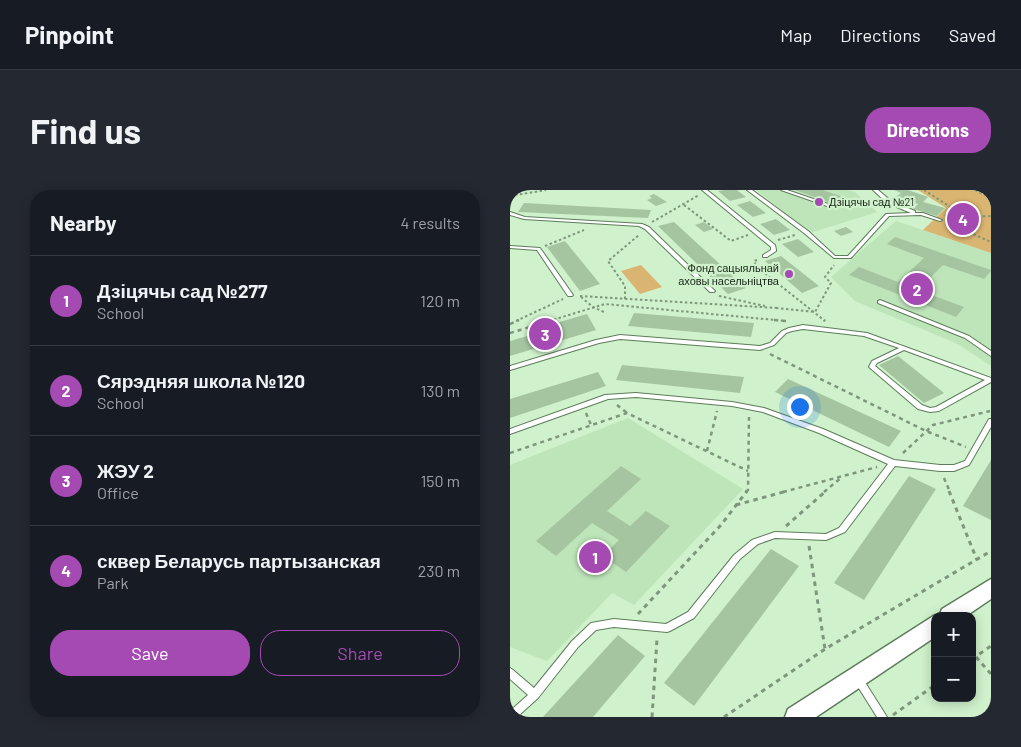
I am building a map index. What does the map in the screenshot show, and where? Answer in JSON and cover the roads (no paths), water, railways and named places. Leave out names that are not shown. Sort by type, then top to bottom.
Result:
[{"type":"street","points":[[955,612],[991,588]]},
{"type":"street","points":[[796,717],[931,628]]},
{"type":"lane","points":[[750,191],[758,190]]},
{"type":"lane","points":[[783,190],[829,205]]},
{"type":"lane","points":[[875,190],[889,202],[940,220]]},
{"type":"lane","points":[[750,191],[806,232],[831,255],[840,258],[849,257],[888,215],[920,214]]},
{"type":"lane","points":[[703,192],[769,242],[774,250],[765,256]]},
{"type":"lane","points":[[510,213],[524,218],[640,225],[647,228],[712,291]]},
{"type":"lane","points":[[510,247],[538,249],[570,295]]},
{"type":"lane","points":[[880,302],[967,337],[991,354]]},
{"type":"lane","points":[[510,368],[598,341],[620,337],[760,348],[772,344],[784,332],[803,328],[865,334],[991,380]]},
{"type":"lane","points":[[904,348],[874,362],[872,367],[920,407],[937,408],[991,380]]},
{"type":"lane","points":[[510,432],[608,397],[636,395],[719,402],[764,410],[821,431],[893,463],[954,468],[966,462],[991,421]]},
{"type":"lane","points":[[510,717],[535,695],[575,644],[594,626],[614,623],[667,628],[691,615],[737,557],[755,542],[775,535],[807,538],[826,537],[842,530],[893,463]]},
{"type":"lane","points":[[510,673],[535,695]]},
{"type":"lane","points":[[856,677],[882,717]]},
{"type":"place","name":"Дзіцячы сад №21","points":[[819,202]]},
{"type":"place","name":"сквер Беларусь партызанская","points":[[963,219]]},
{"type":"place","name":"Фонд сацыяльнай аховы насельніцтва","points":[[789,274]]},
{"type":"place","name":"Сярэдняя школа №120","points":[[917,289]]},
{"type":"place","name":"ЖЭУ 2","points":[[545,334]]},
{"type":"place","name":"Дзіцячы сад №277","points":[[595,557]]}]
